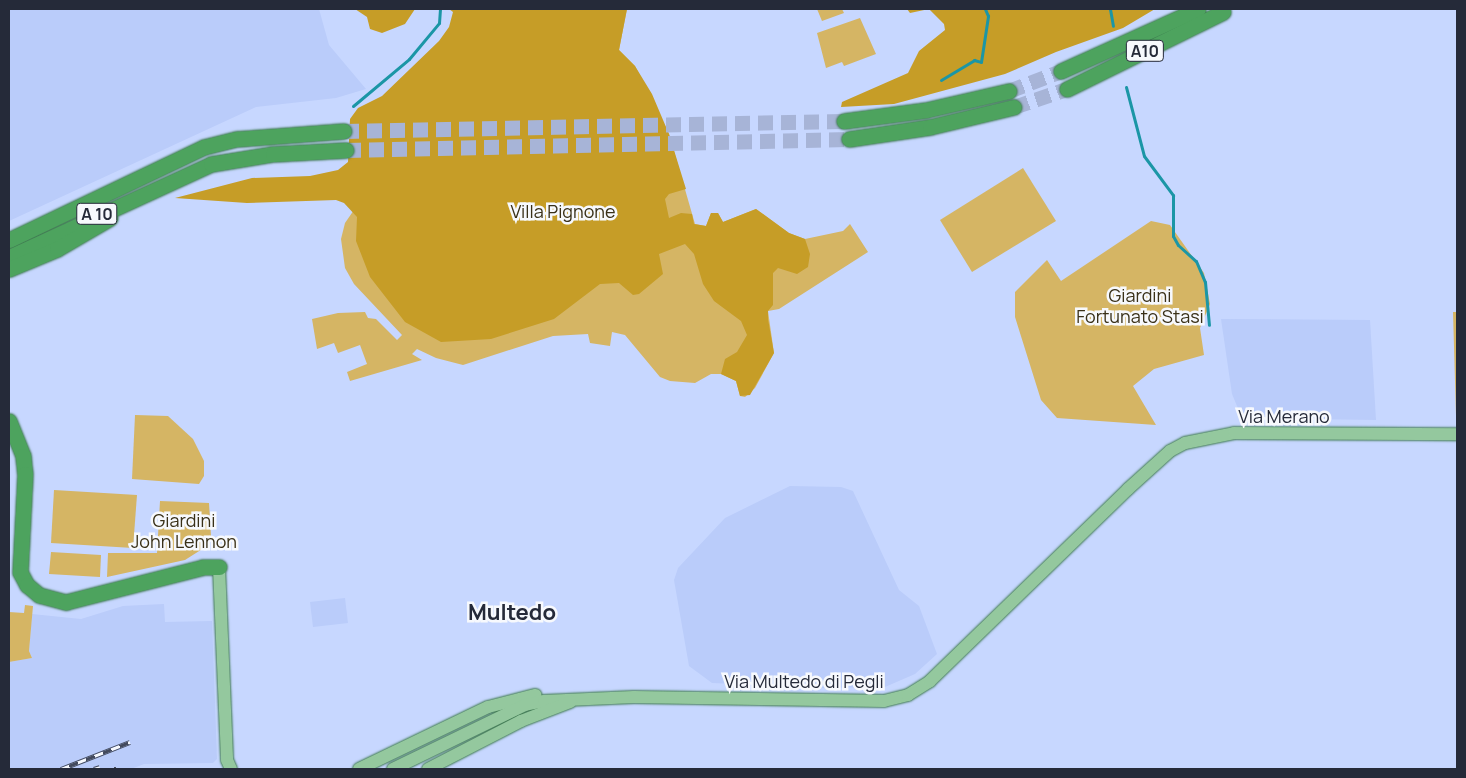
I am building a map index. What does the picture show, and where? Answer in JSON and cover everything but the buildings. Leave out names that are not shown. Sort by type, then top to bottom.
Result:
[{"type":"highway","points":[[1061,72],[1198,9]]},
{"type":"highway","name":"A10","points":[[1067,89],[1223,12]]},
{"type":"highway","points":[[844,121],[926,110],[1009,91]]},
{"type":"highway","points":[[849,139],[930,127],[1014,107]]},
{"type":"highway","name":"A 10","points":[[9,240],[178,158],[237,139],[344,131]]},
{"type":"highway","name":"A 10","points":[[9,257],[186,174],[238,158],[346,150]]},
{"type":"highway","points":[[9,269],[57,249],[186,174]]},
{"type":"highway","points":[[9,421],[13,442],[25,474],[19,554],[20,572],[27,585],[39,595],[66,602],[211,565],[219,567]]},
{"type":"main road","name":"Via Merano","points":[[1128,489],[1170,451],[1200,438],[1234,433],[1457,434]]},
{"type":"main road","name":"Via Multedo di Pegli","points":[[359,769],[463,718],[527,696],[548,694],[577,698],[884,701],[908,695],[930,681],[1128,489]]},
{"type":"main road","points":[[219,567],[228,766]]},
{"type":"main road","name":"Via Multedo di Pegli","points":[[442,762],[452,751],[476,736],[477,728],[525,705],[577,698]]},
{"type":"main road","name":"Via Multedo di Pegli","points":[[428,769],[521,721],[577,698]]},
{"type":"main road","points":[[394,769],[477,728],[470,719],[463,718]]},
{"type":"shaded area","points":[[9,9],[319,9],[329,45],[366,89],[336,98],[256,107],[9,221]]},
{"type":"shaded area","points":[[1221,319],[1370,320],[1376,420],[1242,418],[1232,394]]},
{"type":"shaded area","points":[[790,486],[841,487],[853,491],[899,590],[919,606],[937,654],[915,674],[885,687],[824,688],[712,683],[689,666],[674,580],[678,568],[725,518]]},
{"type":"shaded area","points":[[345,598],[348,623],[313,627],[310,602]]},
{"type":"shaded area","points":[[164,604],[165,622],[212,621],[217,759],[213,763],[144,764],[131,769],[9,769],[9,662],[32,658],[29,651],[32,614],[81,619],[123,606]]},
{"type":"green space","points":[[355,9],[415,9],[405,24],[382,33],[370,29],[367,17]]},
{"type":"green space","name":"Villa Pignone","points":[[449,9],[627,9],[619,50],[635,66],[652,94],[669,134],[686,189],[669,194],[665,199],[669,218],[681,213],[692,214],[694,224],[706,226],[711,213],[718,213],[723,222],[756,209],[789,233],[805,239],[810,254],[808,267],[797,274],[778,268],[773,273],[773,305],[768,311],[768,319],[774,353],[750,395],[740,396],[736,381],[721,374],[725,359],[737,352],[747,335],[741,321],[714,301],[703,284],[694,254],[685,244],[659,254],[663,274],[639,294],[633,295],[619,283],[600,284],[554,319],[491,339],[441,342],[405,322],[370,277],[356,241],[357,217],[344,203],[336,200],[247,203],[175,198],[252,178],[310,176],[338,170],[348,162],[350,119],[358,108],[382,96],[439,41],[449,27],[453,12]]},
{"type":"green space","name":"Villa Pignone","points":[[627,9],[619,50],[635,66],[669,134],[695,224],[706,226],[711,213],[718,213],[723,222],[756,209],[789,233],[805,239],[843,231],[850,224],[868,252],[779,309],[768,311],[774,353],[755,388],[745,397],[740,396],[736,381],[721,374],[711,374],[695,383],[670,381],[660,377],[625,335],[612,332],[610,346],[590,343],[588,334],[553,336],[463,365],[436,358],[417,349],[412,354],[422,360],[350,381],[347,372],[367,364],[360,345],[338,353],[334,343],[317,349],[312,319],[338,313],[365,312],[368,318],[376,319],[397,340],[402,335],[354,284],[345,268],[341,239],[345,223],[367,191]]},
{"type":"green space","points":[[817,9],[842,9],[844,13],[822,21]]},
{"type":"green space","points":[[907,9],[929,9],[910,13]]},
{"type":"green space","points":[[929,9],[1155,9],[1123,28],[1056,52],[1005,74],[894,104],[841,107],[842,102],[908,73],[919,51],[945,30],[944,24]]},
{"type":"green space","points":[[860,18],[876,54],[844,66],[842,62],[826,68],[817,33]]},
{"type":"green space","points":[[1023,168],[1056,221],[972,272],[940,220]]},
{"type":"green space","name":"Giardini Fortunato Stasi","points":[[1151,221],[1170,225],[1204,273],[1210,304],[1200,328],[1204,355],[1154,369],[1133,386],[1156,425],[1057,418],[1041,400],[1015,317],[1015,292],[1047,260],[1061,281]]},
{"type":"green space","points":[[1453,312],[1457,312],[1457,416],[1456,416]]},
{"type":"green space","points":[[135,415],[168,416],[193,439],[204,461],[204,476],[199,484],[132,479]]},
{"type":"green space","points":[[54,490],[137,495],[133,548],[51,543]]},
{"type":"green space","name":"Giardini John Lennon","points":[[160,501],[209,503],[211,536],[207,546],[185,560],[107,577],[108,553],[157,553]]},
{"type":"green space","points":[[51,552],[101,555],[100,577],[49,574]]},
{"type":"green space","points":[[25,605],[33,606],[29,651],[32,658],[9,662],[9,612],[24,613]]},
{"type":"waterway","points":[[353,106],[409,59],[439,23],[440,9]]},
{"type":"waterway","points":[[941,80],[974,60],[981,62],[988,16],[985,9]]},
{"type":"waterway","points":[[1110,9],[1113,26]]},
{"type":"waterway","points":[[1126,87],[1144,156],[1173,195],[1173,236],[1178,245],[1196,261],[1205,282],[1209,325]]},
{"type":"tunnel","points":[[1009,91],[1061,71]]},
{"type":"tunnel","points":[[1014,107],[1067,89]]},
{"type":"tunnel","points":[[344,131],[844,121]]},
{"type":"tunnel","points":[[346,150],[849,139]]},
{"type":"railway","points":[[61,769],[130,742]]},
{"type":"railway","points":[[94,769],[100,767]]},
{"type":"district","name":"Multedo","points":[[512,613]]}]
